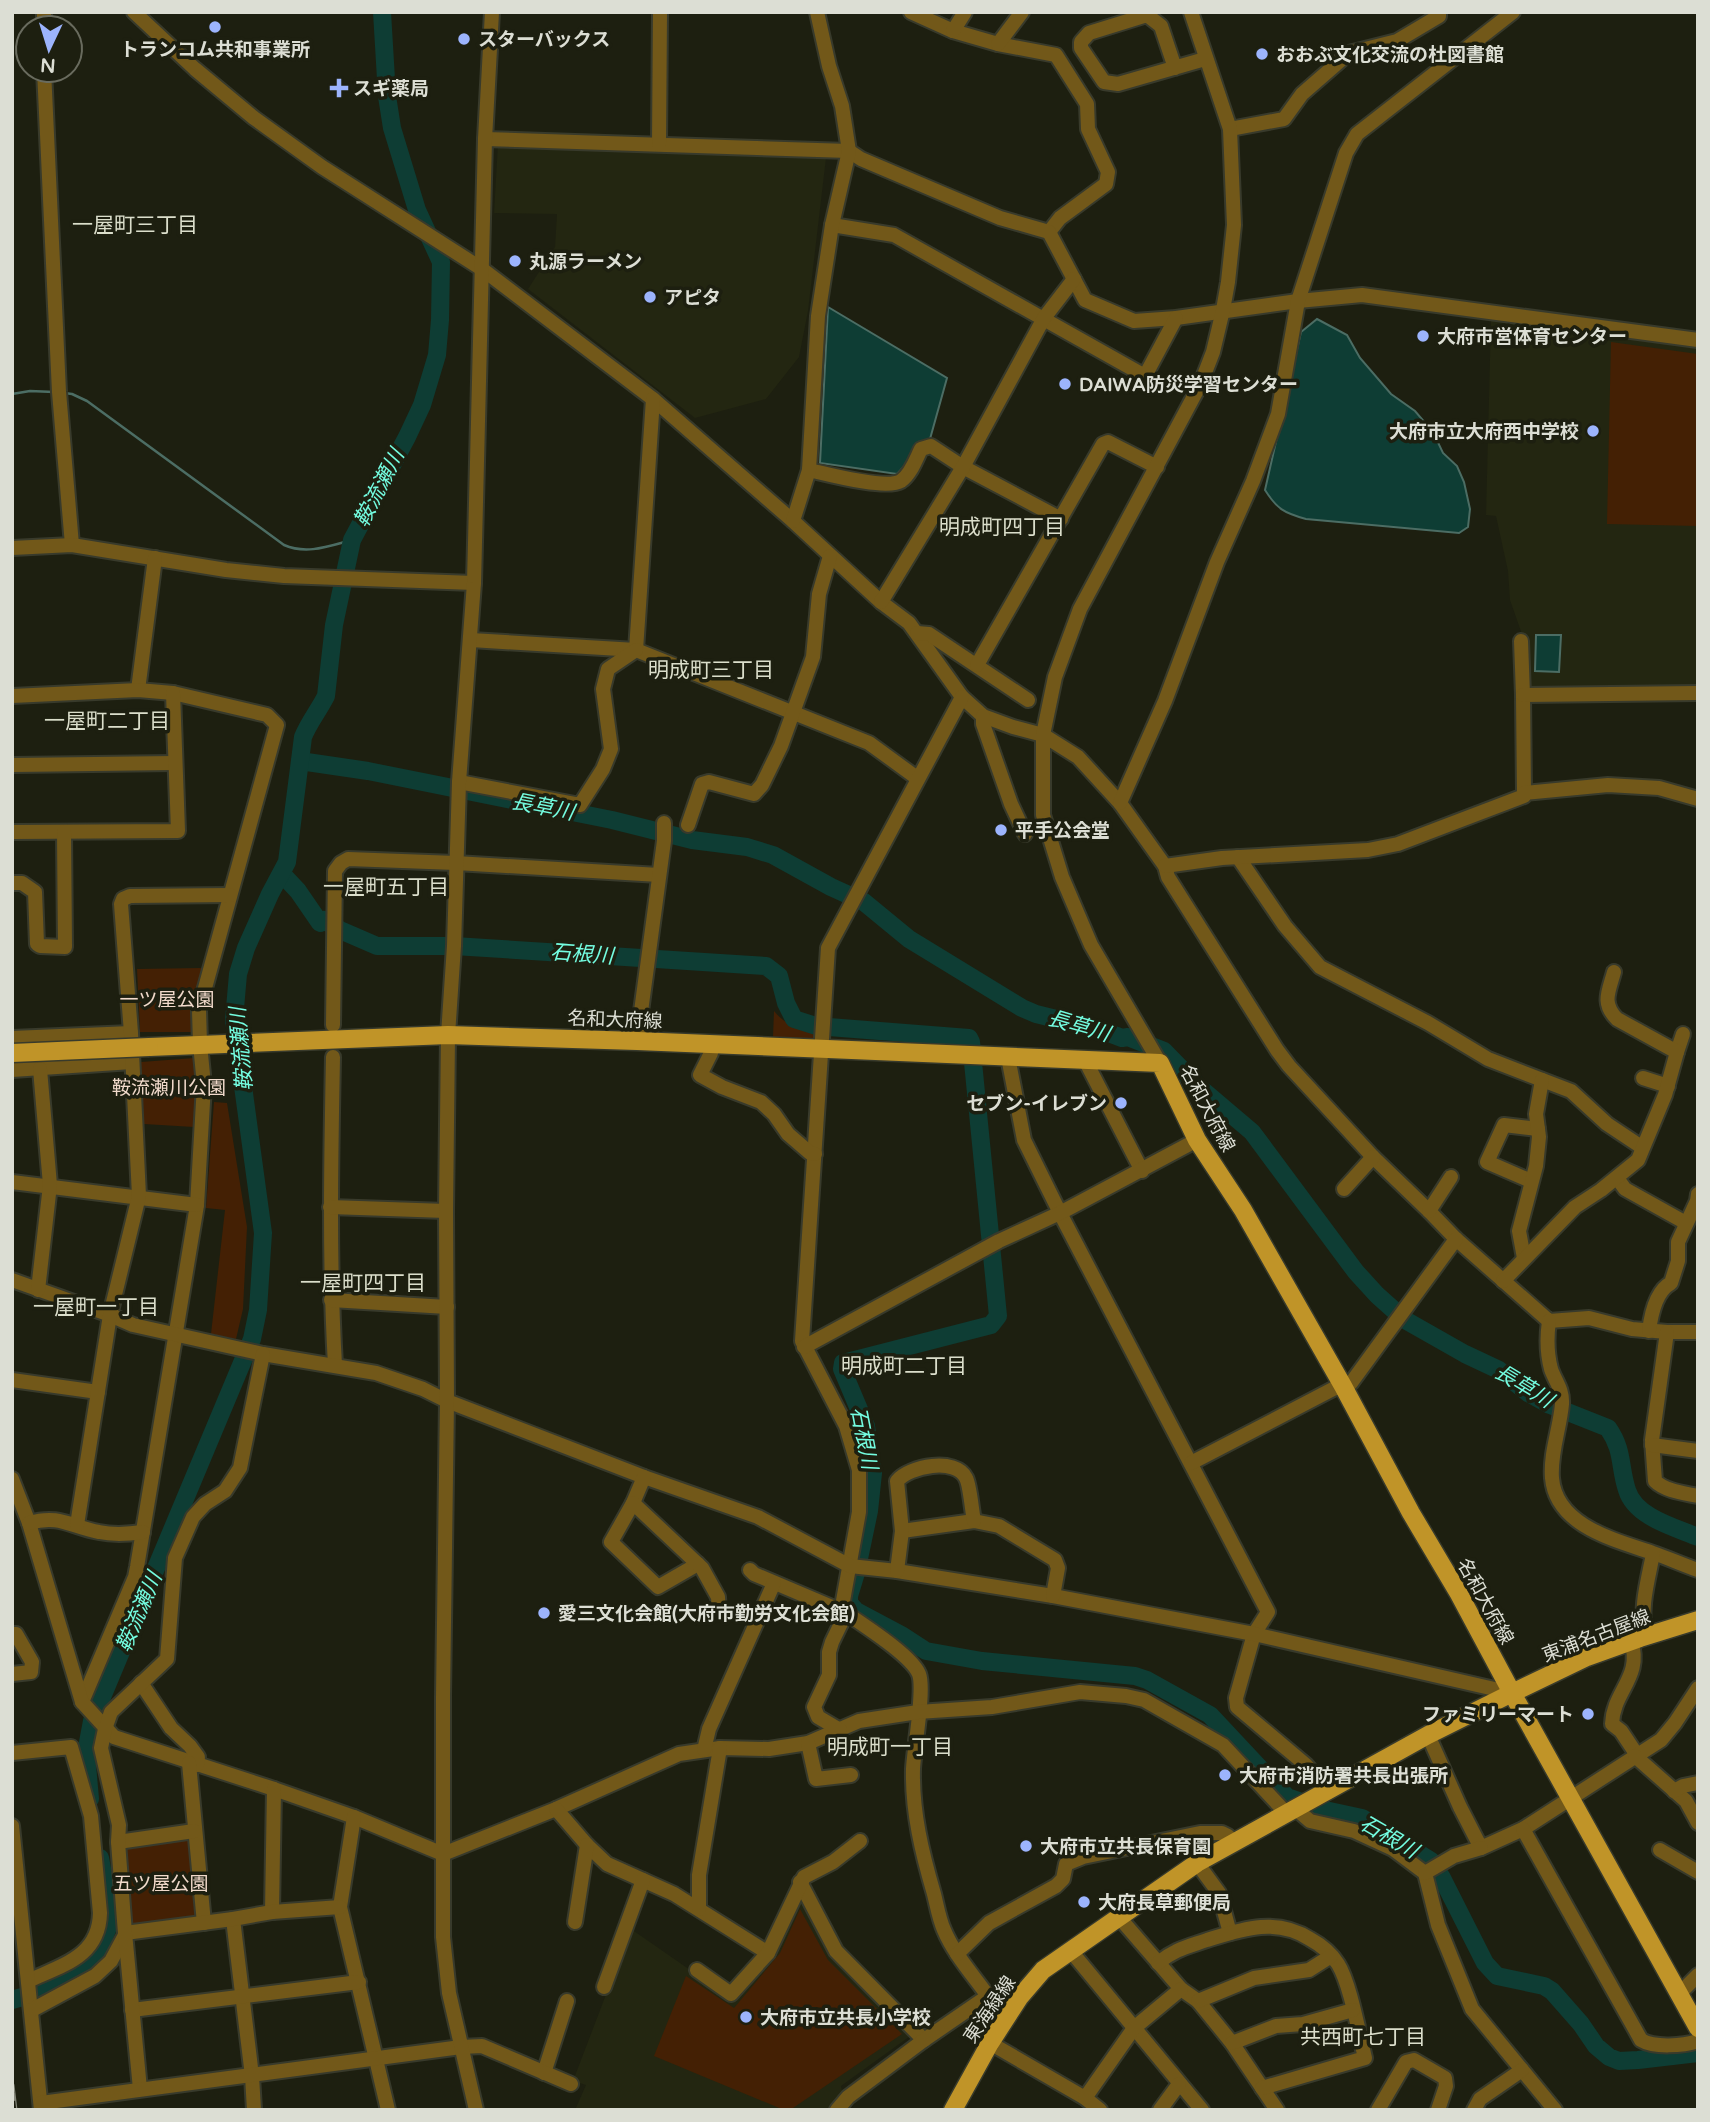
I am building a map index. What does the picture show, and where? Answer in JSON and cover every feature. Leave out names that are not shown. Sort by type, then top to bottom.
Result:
[{"type":"main road","name":"名和大府線","points":[[12,1053],[448,1035],[1085,1060],[1157,1059],[1197,1140],[1243,1210],[1343,1386],[1698,2028]]},
{"type":"main road","name":"東浦名古屋線","points":[[1512,1693],[1587,1657],[1698,1620]]},
{"type":"main road","name":"東海緑線","points":[[953,2110],[1018,1998],[1043,1970],[1197,1863],[1429,1735],[1512,1693]]},
{"type":"street","points":[[134,12],[195,69],[254,118],[323,167],[482,269],[653,399],[793,521],[881,603],[909,623],[962,697],[983,716],[1043,735],[1078,757],[1119,803],[1165,866],[1168,877],[1277,1050],[1373,1157],[1456,1239],[1549,1321],[1589,1318],[1632,1329],[1698,1332]]},
{"type":"street","points":[[476,2110],[449,1993],[443,1937],[446,1212],[448,1035],[459,789],[474,583],[485,139],[492,12]]},
{"type":"street","points":[[659,144],[660,12]]},
{"type":"street","points":[[793,521],[808,470],[818,316],[832,225],[849,150],[842,106],[817,12]]},
{"type":"street","points":[[911,12],[953,31],[998,44],[1056,55],[1087,104],[1088,129],[1108,172],[1106,184],[1060,218],[1049,232]]},
{"type":"street","points":[[953,31],[965,12]]},
{"type":"street","points":[[998,44],[1022,12]]},
{"type":"street","points":[[1157,1059],[1091,945],[1062,877],[1043,815],[1043,735],[1051,691],[1070,632],[1200,383],[1213,352],[1223,310],[1234,225],[1230,129],[1191,12]]},
{"type":"street","points":[[1230,129],[1284,119],[1302,94],[1349,53],[1396,41],[1439,16],[1439,12]]},
{"type":"street","points":[[1119,803],[1165,701],[1217,562],[1253,481],[1278,414],[1298,301],[1346,153],[1357,134],[1513,12]]},
{"type":"street","points":[[1175,68],[1161,26],[1147,15],[1089,33],[1082,42],[1081,48],[1104,82],[1110,85],[1175,68],[1205,59]]},
{"type":"street","points":[[45,84],[59,392],[72,545]]},
{"type":"street","points":[[485,139],[849,150],[861,159],[1000,218],[1049,232],[1085,300],[1134,321],[1154,321],[1223,310],[1362,295],[1698,340]]},
{"type":"street","points":[[832,225],[894,235],[1145,376],[1176,318]]},
{"type":"street","points":[[881,603],[963,467],[1044,318],[1074,279]]},
{"type":"street","points":[[636,650],[653,399]]},
{"type":"street","points":[[978,665],[1104,444],[1108,442],[1157,467]]},
{"type":"street","points":[[808,470],[866,482],[891,484],[900,482],[909,472],[921,449],[931,446],[963,467],[1061,520]]},
{"type":"street","points":[[12,548],[72,545],[226,570],[474,583]]},
{"type":"street","points":[[688,825],[702,784],[709,782],[754,793],[762,785],[781,746],[813,657],[820,594],[830,556]]},
{"type":"street","points":[[138,690],[155,558]]},
{"type":"street","points":[[917,633],[929,634],[1028,700]]},
{"type":"street","points":[[471,640],[636,650],[869,743],[917,778]]},
{"type":"street","points":[[1165,866],[1238,857],[1368,850],[1398,844],[1524,796],[1521,641]]},
{"type":"street","points":[[459,789],[580,806],[603,769],[611,749],[603,689],[608,669],[636,650]]},
{"type":"street","points":[[12,696],[138,690],[173,693],[267,715],[277,726],[199,1010],[204,1085],[197,1205],[135,1577],[83,1703]]},
{"type":"street","points":[[12,832],[178,831],[173,693]]},
{"type":"street","points":[[1523,695],[1698,693]]},
{"type":"street","points":[[839,1730],[818,1717],[814,1707],[828,1675],[832,1642],[846,1613],[842,1601],[855,1565],[859,1470],[846,1426],[803,1341],[828,948],[962,697]]},
{"type":"street","points":[[983,716],[983,724],[1024,834]]},
{"type":"street","points":[[12,765],[175,763]]},
{"type":"street","points":[[1524,793],[1608,785],[1659,789],[1697,796]]},
{"type":"street","points":[[637,1041],[664,841],[664,823]]},
{"type":"street","points":[[12,883],[22,883],[35,892],[37,944],[65,947],[64,832]]},
{"type":"street","points":[[1238,857],[1285,926],[1320,967],[1428,1023],[1488,1059],[1571,1091],[1607,1124],[1640,1146]]},
{"type":"street","points":[[333,1025],[335,871],[348,859],[659,875]]},
{"type":"street","points":[[77,1525],[110,1315],[139,1196],[121,904],[123,899],[130,896],[230,895]]},
{"type":"street","points":[[1614,972],[1607,1003],[1612,1014],[1677,1052]]},
{"type":"street","points":[[12,1038],[131,1033]]},
{"type":"street","points":[[1503,1281],[1575,1207],[1638,1160],[1668,1086],[1683,1034]]},
{"type":"street","points":[[712,1044],[711,1053],[700,1074],[722,1087],[761,1102],[774,1114],[788,1134],[810,1153],[815,1154]]},
{"type":"street","points":[[333,1057],[330,1207],[335,1365]]},
{"type":"street","points":[[1008,1057],[1024,1140],[1059,1213],[1268,1612],[1254,1634],[1236,1698],[1237,1707],[1306,1765],[1319,1780],[1321,1794]]},
{"type":"street","points":[[1085,1060],[1142,1171]]},
{"type":"street","points":[[12,1070],[132,1062]]},
{"type":"street","points":[[38,1290],[50,1185],[40,1069]]},
{"type":"street","points":[[1643,1078],[1668,1086]]},
{"type":"street","points":[[1524,1258],[1519,1231],[1536,1166],[1536,1114],[1542,1080]]},
{"type":"street","points":[[1531,1181],[1487,1162],[1504,1125],[1538,1129]]},
{"type":"street","points":[[804,1347],[999,1241],[1142,1171],[1197,1140]]},
{"type":"street","points":[[1344,1189],[1373,1157]]},
{"type":"street","points":[[1429,1210],[1451,1177]]},
{"type":"street","points":[[1617,1178],[1625,1189],[1686,1223]]},
{"type":"street","points":[[12,1182],[197,1205]]},
{"type":"street","points":[[1650,1331],[1659,1294],[1663,1287],[1671,1283],[1678,1261],[1678,1242],[1698,1194]]},
{"type":"street","points":[[330,1207],[446,1212]]},
{"type":"street","points":[[1191,1463],[1351,1383],[1456,1239]]},
{"type":"street","points":[[12,1280],[133,1325],[175,1336],[376,1373],[644,1477],[758,1517],[855,1565],[1054,1595],[1254,1634],[1512,1693]]},
{"type":"street","points":[[331,1300],[447,1307]]},
{"type":"street","points":[[1549,1321],[1547,1332],[1551,1369],[1560,1385],[1561,1410],[1552,1467],[1556,1497],[1565,1509],[1582,1523],[1609,1539],[1698,1570]]},
{"type":"street","points":[[1667,1332],[1652,1445],[1656,1481],[1658,1485],[1698,1496]]},
{"type":"street","points":[[140,2089],[125,1933],[119,1825],[101,1748],[104,1729],[111,1712],[167,1659],[175,1558],[193,1517],[205,1504],[225,1491],[240,1468],[263,1354]]},
{"type":"street","points":[[12,1380],[98,1392]]},
{"type":"street","points":[[1652,1445],[1698,1451]]},
{"type":"street","points":[[897,1571],[902,1531],[897,1481],[903,1474],[935,1465],[958,1470],[966,1478],[974,1521]]},
{"type":"street","points":[[644,1477],[611,1542],[658,1587],[698,1564]]},
{"type":"street","points":[[12,1479],[29,1523],[83,1703],[104,1729],[114,1737],[354,1817],[443,1854],[556,1809],[679,1754],[720,1748],[769,1749],[808,1743],[859,1721],[918,1712],[992,1707],[1080,1692],[1144,1700],[1223,1745],[1293,1810],[1310,1821],[1354,1831],[1393,1849],[1425,1873],[1438,1925],[1472,2009],[1552,2109]]},
{"type":"street","points":[[633,1503],[698,1564],[718,1597],[719,1613]]},
{"type":"street","points":[[29,1523],[40,1520],[64,1521],[101,1533],[143,1532]]},
{"type":"street","points":[[902,1531],[974,1521],[999,1526],[1055,1560],[1058,1568],[1054,1595]]},
{"type":"street","points":[[1653,1553],[1643,1624],[1633,1669],[1612,1724],[1621,1731],[1636,1755],[1686,1801],[1698,1823]]},
{"type":"street","points":[[750,1570],[846,1613],[879,1636],[912,1664],[919,1674],[921,1690],[913,1767],[920,1839],[944,1930],[957,1954],[988,1996]]},
{"type":"street","points":[[704,1751],[709,1728],[774,1583]]},
{"type":"street","points":[[12,1634],[16,1634],[32,1662],[31,1672],[12,1674]]},
{"type":"street","points":[[141,1684],[164,1719],[198,1757],[193,1764],[194,1831],[204,1923]]},
{"type":"street","points":[[1425,1873],[1454,1856],[1481,1848],[1523,1829],[1661,1740],[1698,1688]]},
{"type":"street","points":[[1429,1735],[1481,1848]]},
{"type":"street","points":[[808,1743],[816,1779],[851,1775]]},
{"type":"street","points":[[12,1753],[71,1747],[91,1816],[100,1913],[95,1939],[87,1949],[78,1957],[28,1983]]},
{"type":"street","points":[[699,1909],[699,1875],[720,1748]]},
{"type":"street","points":[[1674,1791],[1682,1786],[1698,1783]]},
{"type":"street","points":[[272,1912],[274,1789]]},
{"type":"street","points":[[556,1809],[607,1864],[699,1909],[768,1953]]},
{"type":"street","points":[[354,1817],[340,1907],[388,2110]]},
{"type":"street","points":[[12,1826],[41,2106],[140,2089],[482,2046],[571,2084]]},
{"type":"street","points":[[1523,1829],[1641,2040],[1656,2045],[1698,2041]]},
{"type":"street","points":[[118,1842],[194,1831]]},
{"type":"street","points":[[957,1954],[989,1923],[1056,1886],[1063,1880],[1066,1864],[1083,1857],[1200,1833],[1222,1833],[1233,1843]]},
{"type":"street","points":[[697,1970],[731,1994],[768,1953],[804,1877],[833,1862],[860,1841]]},
{"type":"street","points":[[575,1922],[587,1845]]},
{"type":"street","points":[[1660,1850],[1698,1872]]},
{"type":"street","points":[[1197,1863],[1219,1894],[1230,1933]]},
{"type":"street","points":[[604,1987],[643,1880]]},
{"type":"street","points":[[800,1882],[836,1951],[924,2040]]},
{"type":"street","points":[[125,1933],[272,1912],[340,1907]]},
{"type":"street","points":[[1118,1916],[1181,1989],[1198,2001],[1232,2043],[1277,2110]]},
{"type":"street","points":[[233,1919],[253,2076],[254,2110]]},
{"type":"street","points":[[1158,1963],[1171,1952],[1259,1926],[1293,1930],[1321,1945],[1331,1955],[1340,1968],[1365,2058],[1262,2088]]},
{"type":"street","points":[[32,2010],[95,1976],[111,1961],[125,1933]]},
{"type":"street","points":[[1070,1950],[1202,2110]]},
{"type":"street","points":[[1198,2001],[1254,1978],[1308,1970],[1331,1955]]},
{"type":"street","points":[[1678,1996],[1698,1975]]},
{"type":"street","points":[[132,2010],[359,1982]]},
{"type":"street","points":[[1085,2098],[1134,2028],[1181,1989]]},
{"type":"street","points":[[837,2110],[848,2097],[988,1996],[996,1993],[1018,1998]]},
{"type":"street","points":[[544,2073],[567,2001]]},
{"type":"street","points":[[1232,2043],[1276,2026],[1303,2024],[1353,2010]]},
{"type":"street","points":[[990,2043],[1085,2098],[1100,2110]]},
{"type":"street","points":[[1378,2110],[1406,2062],[1414,2060],[1445,2078],[1446,2086],[1438,2110]]},
{"type":"street","points":[[1474,2110],[1480,2099],[1522,2070]]},
{"type":"street","points":[[1160,2110],[1180,2084]]},
{"type":"shaded area","points":[[498,144],[826,158],[808,311],[799,357],[766,399],[695,418],[528,289],[555,247],[557,214],[494,213]]},
{"type":"shaded area","name":"大府市立大府西中学校","points":[[1491,320],[1698,348],[1698,688],[1533,690],[1526,684],[1524,640],[1510,600],[1508,571],[1496,516],[1486,515]]},
{"type":"shaded area","name":"大府市立共長小学校","points":[[797,1902],[805,1902],[913,2034],[841,2086],[843,2095],[830,2110],[575,2110],[586,2085],[573,2081],[631,1929],[732,1999]]},
{"type":"green space","points":[[1611,342],[1698,354],[1698,526],[1607,524]]},
{"type":"green space","name":"一ツ屋公園","points":[[203,968],[191,1032],[140,1032],[137,969]]},
{"type":"green space","points":[[774,1011],[794,1026],[819,1031],[818,1039],[773,1037]]},
{"type":"green space","name":"鞍流瀬川公園","points":[[194,1058],[194,1127],[144,1124],[141,1062]]},
{"type":"green space","points":[[214,1102],[227,1103],[247,1227],[243,1309],[236,1339],[211,1334],[225,1210],[206,1208]]},
{"type":"green space","name":"五ツ屋公園","points":[[188,1836],[191,1840],[198,1917],[130,1926],[124,1849],[126,1845]]},
{"type":"green space","points":[[800,1909],[828,1960],[902,2034],[790,2110],[784,2110],[654,2056],[686,1976],[734,2008],[780,1953]]},
{"type":"water","points":[[828,307],[947,378],[930,439],[897,474],[820,463]]},
{"type":"water","points":[[1317,319],[1347,335],[1360,358],[1391,394],[1415,411],[1433,432],[1443,453],[1457,466],[1464,482],[1470,509],[1468,527],[1459,533],[1306,519],[1277,506],[1269,496],[1265,490],[1301,332]]},
{"type":"water","points":[[1536,635],[1561,635],[1559,672],[1535,671]]},
{"type":"waterway","name":"鞍流瀬川","points":[[90,1799],[86,1753],[92,1721],[252,1339],[258,1310],[263,1233],[234,1020],[238,974],[246,948],[287,862],[303,737],[326,696],[334,625],[352,540],[422,405],[437,355],[441,262],[417,210],[392,128],[387,96],[382,12]]},
{"type":"waterway","points":[[12,394],[30,391],[54,392]]},
{"type":"waterway","points":[[64,393],[87,401],[284,545],[310,549],[352,540]]},
{"type":"waterway","name":"長草川","points":[[300,761],[368,771],[612,820],[692,840],[747,847],[773,855],[864,902],[909,939],[1022,1008],[1122,1038],[1128,1037],[1164,1051],[1199,1087],[1252,1132],[1356,1272],[1377,1295],[1405,1320],[1499,1370],[1528,1393],[1550,1405],[1608,1428],[1617,1444],[1631,1499],[1657,1520],[1698,1537]]},
{"type":"waterway","name":"石根川","points":[[282,874],[298,891],[320,923],[324,920],[377,946],[454,946],[766,966],[779,976],[786,1003],[794,1019],[816,1026],[969,1038],[998,1316],[991,1325],[843,1363],[842,1369],[866,1426],[873,1473],[869,1511],[849,1603],[856,1611],[926,1651],[982,1661],[1135,1676],[1147,1680],[1210,1715],[1287,1797],[1325,1810],[1362,1818],[1431,1861],[1485,1963],[1497,1976],[1544,1986],[1552,1991],[1596,2046],[1609,2057],[1619,2061],[1698,2053]]},
{"type":"waterway","name":"鞍流瀬川","points":[[12,2000],[59,1986],[95,1959],[109,1925],[109,1906],[100,1858]]},
{"type":"railway","points":[[12,2085],[15,2110]]},
{"type":"place","name":"トランコム共和事業所","points":[[215,27]]},
{"type":"place","name":"スターバックス","points":[[464,39]]},
{"type":"place","name":"おおぶ文化交流の杜図書館","points":[[1262,54]]},
{"type":"place","name":"スギ薬局","points":[[339,88]]},
{"type":"place","name":"丸源ラーメン","points":[[515,261]]},
{"type":"place","name":"アピタ","points":[[650,297]]},
{"type":"place","name":"大府市営体育センター","points":[[1423,336]]},
{"type":"place","name":"DAIWA防災学習センター","points":[[1065,384]]},
{"type":"place","name":"大府市立大府西中学校","points":[[1593,431]]},
{"type":"place","name":"平手公会堂","points":[[1001,830]]},
{"type":"place","name":"セブン-イレブン","points":[[1121,1103]]},
{"type":"place","name":"愛三文化会館(大府市勤労文化会館)","points":[[544,1613]]},
{"type":"place","name":"ファミリーマート","points":[[1588,1714]]},
{"type":"place","name":"大府市消防署共長出張所","points":[[1225,1775]]},
{"type":"place","name":"大府市立共長保育園","points":[[1026,1846]]},
{"type":"place","name":"大府長草郵便局","points":[[1084,1902]]},
{"type":"place","name":"大府市立共長小学校","points":[[746,2017]]},
{"type":"district","name":"一屋町三丁目","points":[[135,225]]},
{"type":"district","name":"明成町四丁目","points":[[1002,527]]},
{"type":"district","name":"明成町三丁目","points":[[711,670]]},
{"type":"district","name":"一屋町二丁目","points":[[107,721]]},
{"type":"district","name":"一屋町五丁目","points":[[386,887]]},
{"type":"district","name":"一屋町四丁目","points":[[363,1283]]},
{"type":"district","name":"一屋町一丁目","points":[[96,1307]]},
{"type":"district","name":"明成町二丁目","points":[[904,1366]]},
{"type":"district","name":"明成町一丁目","points":[[890,1747]]},
{"type":"district","name":"共西町七丁目","points":[[1363,2037]]}]
